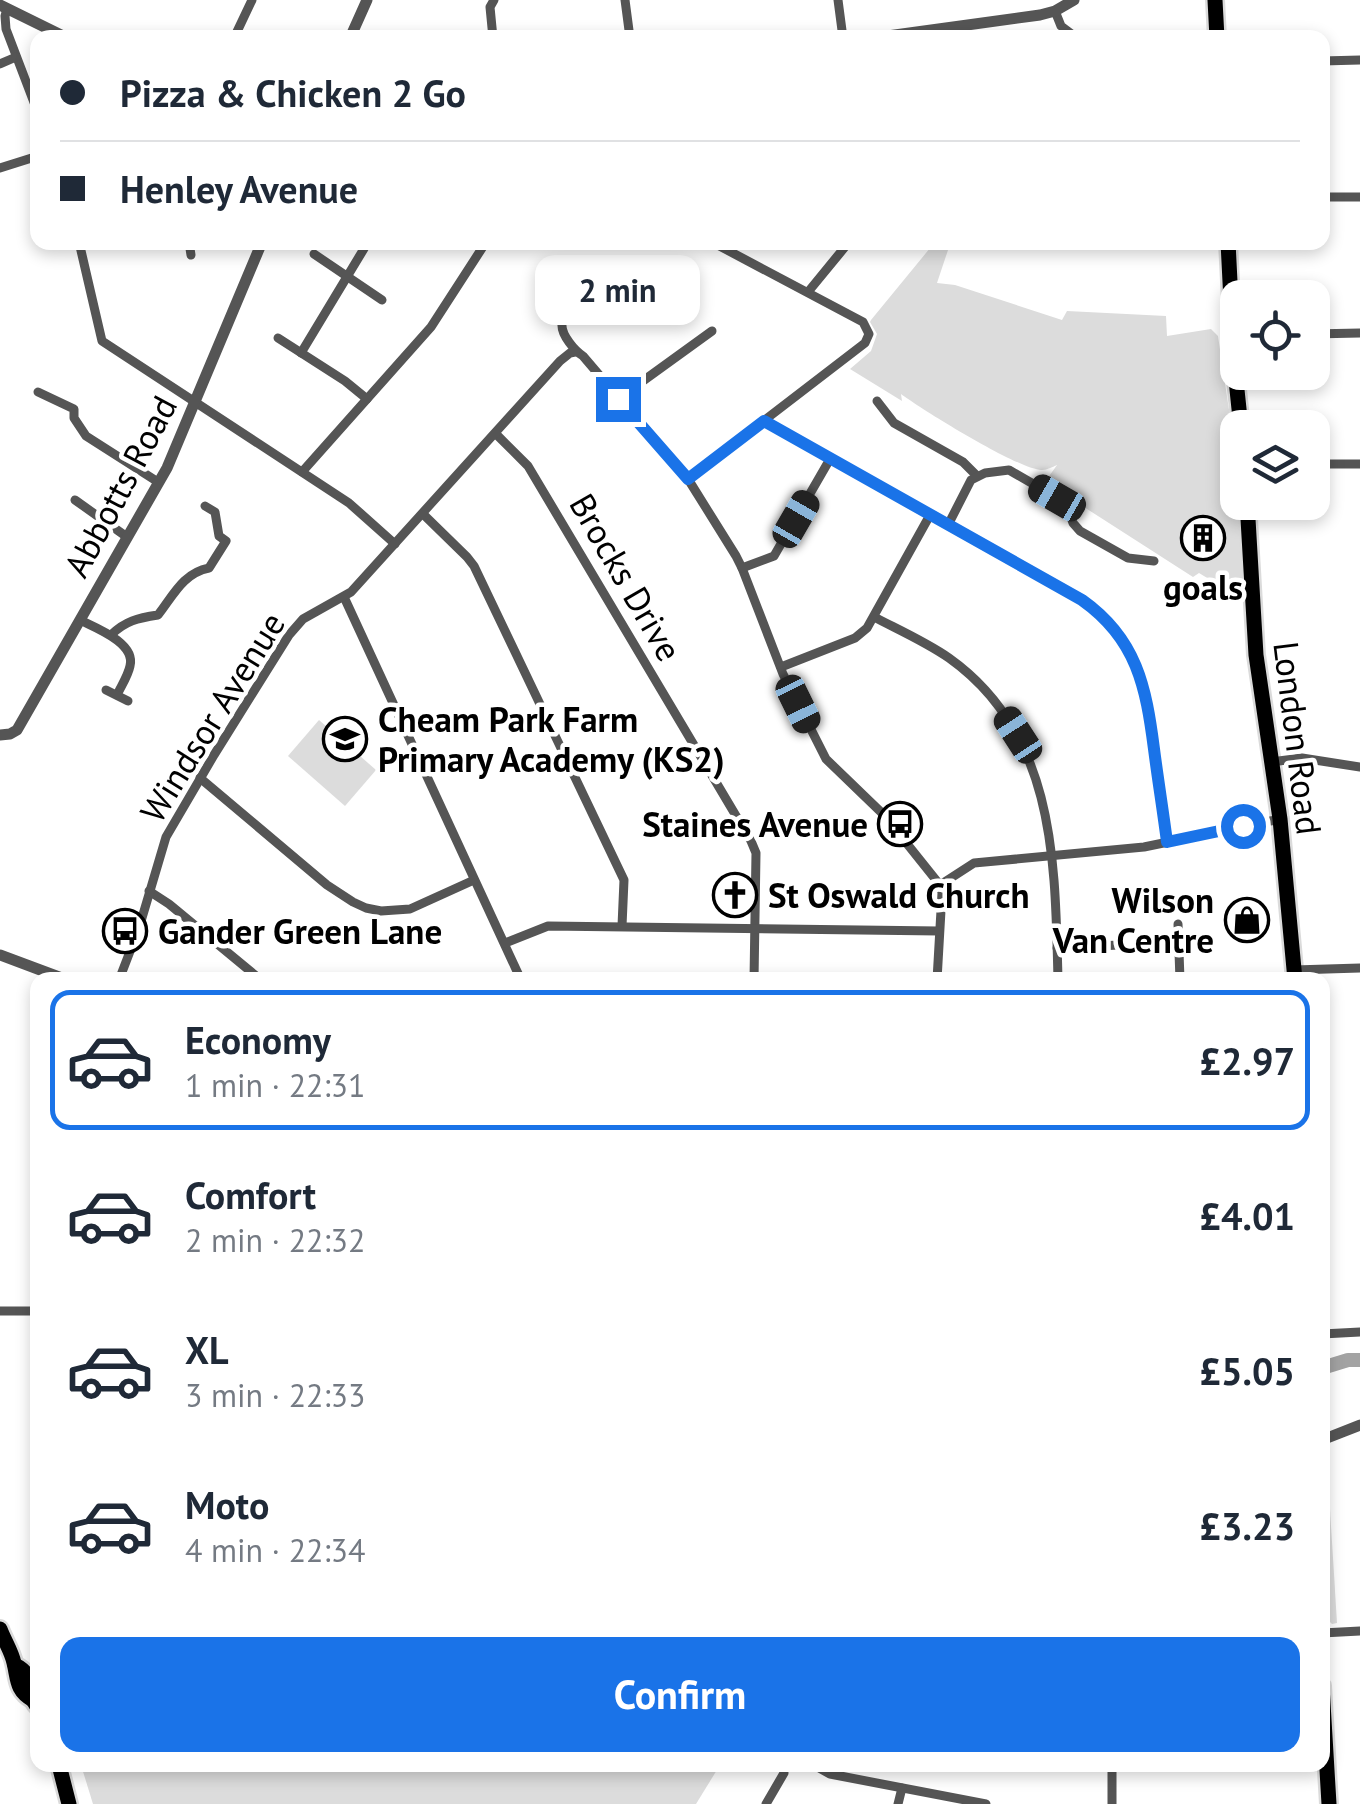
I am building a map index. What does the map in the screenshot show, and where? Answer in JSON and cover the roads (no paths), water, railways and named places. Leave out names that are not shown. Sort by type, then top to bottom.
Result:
[{"type":"highway","points":[[1216,0],[1217,30]]},
{"type":"highway","points":[[1229,250],[1231,280]]},
{"type":"highway","name":"London Road","points":[[1248,520],[1256,655],[1280,819],[1295,972]]},
{"type":"highway","points":[[0,1629],[15,1664],[30,1679]]},
{"type":"highway","points":[[61,1772],[69,1804]]},
{"type":"highway","points":[[1327,1772],[1329,1804]]},
{"type":"street","points":[[238,30],[252,0]]},
{"type":"street","points":[[354,30],[367,0]]},
{"type":"street","points":[[492,30],[490,7],[494,0]]},
{"type":"street","points":[[625,0],[629,30]]},
{"type":"street","points":[[838,0],[842,30]]},
{"type":"street","points":[[953,30],[1055,11],[1074,0]]},
{"type":"street","points":[[30,93],[4,22],[4,7],[51,30]]},
{"type":"street","points":[[1055,11],[1066,30]]},
{"type":"street","points":[[0,64],[16,57]]},
{"type":"street","points":[[1330,60],[1360,60]]},
{"type":"street","points":[[0,168],[30,159]]},
{"type":"street","points":[[1330,197],[1360,197]]},
{"type":"street","points":[[81,250],[102,341],[349,502],[395,544]]},
{"type":"street","points":[[191,250],[192,255]]},
{"type":"street","name":"Abbotts Road","points":[[0,736],[17,730],[158,482],[259,250]]},
{"type":"street","points":[[301,352],[363,250]]},
{"type":"street","points":[[302,472],[431,327],[477,250]]},
{"type":"street","points":[[688,479],[866,343],[869,334],[864,322],[727,250]]},
{"type":"street","points":[[808,292],[842,250]]},
{"type":"street","points":[[314,254],[382,300]]},
{"type":"street","points":[[592,268],[562,323],[563,332],[575,352],[583,356],[688,479],[742,568],[780,667],[826,760],[892,824],[940,885],[937,972]]},
{"type":"street","points":[[618,399],[712,331]]},
{"type":"street","points":[[1330,334],[1360,333]]},
{"type":"street","points":[[278,338],[345,381],[366,400]]},
{"type":"street","name":"Windsor Avenue","points":[[122,972],[166,838],[298,624],[344,597],[560,361],[575,352]]},
{"type":"street","points":[[38,392],[74,410],[76,422],[86,436],[158,482]]},
{"type":"street","points":[[876,401],[894,423],[963,462],[977,476]]},
{"type":"street","points":[[885,412],[895,404]]},
{"type":"street","points":[[764,421],[1099,612],[1137,664],[1148,702],[1167,842]]},
{"type":"street","name":"Brocks Drive","points":[[496,434],[528,466],[751,841],[756,853],[754,972]]},
{"type":"street","points":[[742,568],[774,556],[830,459]]},
{"type":"street","points":[[1330,464],[1360,464]]},
{"type":"street","points":[[948,525],[963,493],[977,476],[1003,469],[1061,500],[1080,531],[1122,555],[1154,561]]},
{"type":"street","points":[[75,500],[127,537]]},
{"type":"street","points":[[111,635],[132,619],[158,615],[181,583],[208,568],[226,541],[218,536],[215,512],[205,506]]},
{"type":"street","points":[[423,514],[468,557],[479,577],[624,880],[622,926]]},
{"type":"street","points":[[780,667],[856,638],[867,628],[930,515]]},
{"type":"street","points":[[1142,560],[1143,546]]},
{"type":"street","points":[[344,597],[517,972]]},
{"type":"street","points":[[874,617],[947,656],[996,704],[1018,735],[1041,791],[1053,856],[1058,972]]},
{"type":"street","points":[[80,620],[111,635],[130,655],[132,662],[125,678],[112,693],[128,701]]},
{"type":"street","points":[[1271,762],[1302,758],[1360,767]]},
{"type":"street","points":[[200,778],[327,885],[366,908],[410,909],[474,880]]},
{"type":"street","points":[[940,885],[974,863],[1134,848],[1280,819]]},
{"type":"street","points":[[149,892],[251,972]]},
{"type":"street","points":[[1178,924],[1180,972]]},
{"type":"street","points":[[504,943],[548,926],[939,931]]},
{"type":"street","points":[[1057,948],[1120,946]]},
{"type":"street","points":[[0,955],[45,972]]},
{"type":"street","points":[[1323,972],[1360,968]]},
{"type":"street","points":[[0,1311],[30,1311]]},
{"type":"street","points":[[1330,1334],[1360,1332]]},
{"type":"street","points":[[1330,1437],[1360,1425]]},
{"type":"street","points":[[1330,1633],[1360,1631]]},
{"type":"street","points":[[826,1772],[986,1804]]},
{"type":"street","points":[[1112,1772],[1112,1804]]},
{"type":"street","points":[[766,1804],[784,1774]]},
{"type":"street","points":[[898,1804],[902,1788]]},
{"type":"waterway","points":[[1330,1366],[1360,1360]]},
{"type":"place","name":"goals","points":[[1203,538]]},
{"type":"place","name":"Cheam Park Farm Primary Academy (KS2)","points":[[345,739]]},
{"type":"place","name":"Staines Avenue","points":[[900,824]]},
{"type":"place","name":"St Oswald Church","points":[[735,895]]},
{"type":"place","name":"Wilson Van Centre","points":[[1247,920]]},
{"type":"place","name":"Gander Green Lane","points":[[125,931]]}]
